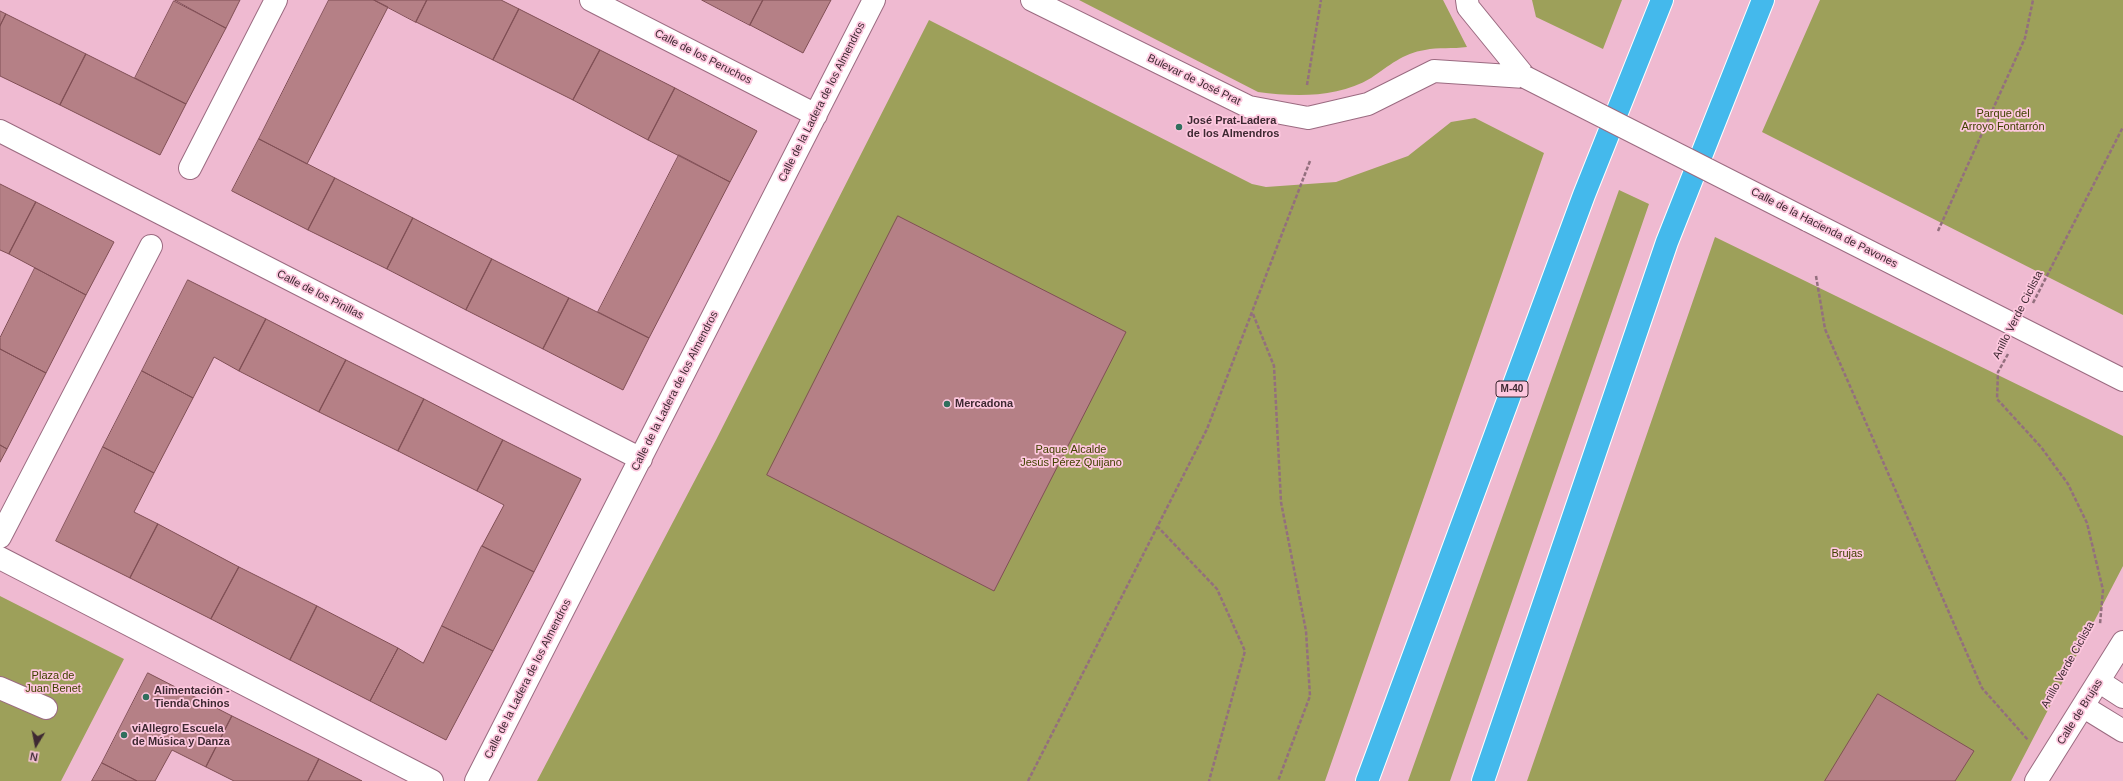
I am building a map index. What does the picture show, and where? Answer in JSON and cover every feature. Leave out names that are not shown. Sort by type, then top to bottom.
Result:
[{"type":"highway","name":"M-40","points":[[1366,781],[1584,195],[1662,0]]},
{"type":"highway","points":[[1483,781],[1667,242],[1763,0]]},
{"type":"street","points":[[190,168],[276,0]]},
{"type":"street","name":"Calle de los Peruchos","points":[[591,0],[816,115]]},
{"type":"street","name":"Calle de la Ladera de los Almendros","points":[[476,781],[874,0]]},
{"type":"street","name":"Bulevar de José Prat","points":[[1032,0],[1249,107],[1308,118],[1368,104],[1434,71],[1525,77]]},
{"type":"street","points":[[1467,0],[1468,7],[1525,77]]},
{"type":"street","name":"Calle de la Hacienda de Pavones","points":[[1525,77],[2123,380]]},
{"type":"street","name":"Calle de los Pinillas","points":[[0,131],[641,459]]},
{"type":"street","points":[[0,537],[151,246]]},
{"type":"street","points":[[0,558],[432,781]]},
{"type":"street","name":"Calle de Brujas","points":[[2036,781],[2100,682],[2123,642]]},
{"type":"street","points":[[2100,682],[2123,697]]},
{"type":"street","points":[[0,688],[46,708]]},
{"type":"street","points":[[2084,707],[2123,731]]},
{"type":"path","points":[[1307,85],[1321,0]]},
{"type":"path","points":[[1938,231],[2025,38],[2032,0]]},
{"type":"path","name":"Anillo Verde Ciclista","points":[[2098,629],[2101,622],[2103,590],[2088,523],[2068,484],[2041,447],[1997,399],[1998,372],[2123,127]]},
{"type":"path","points":[[1028,781],[1207,429],[1253,313],[1310,161]]},
{"type":"path","points":[[1816,276],[1825,329],[1982,688],[2031,743]]},
{"type":"path","points":[[1253,313],[1274,366],[1281,502],[1306,631],[1310,696],[1278,781]]},
{"type":"path","points":[[1157,526],[1217,589],[1245,651],[1209,781]]},
{"type":"green space","points":[[1079,0],[1443,0],[1467,47],[1430,49],[1410,54],[1358,85],[1330,93],[1301,95],[1272,94],[1258,92]]},
{"type":"green space","points":[[1532,0],[1622,0],[1603,49],[1536,17]]},
{"type":"green space","name":"Parque del Arroyo Fontarrón","points":[[1820,0],[2123,0],[2123,315],[1762,132]]},
{"type":"green space","name":"Paque Alcalde Jesús Pérez Quijano","points":[[929,20],[1252,184],[1266,187],[1336,182],[1408,156],[1451,122],[1475,118],[1544,153],[1325,781],[537,781],[716,440]]},
{"type":"green space","points":[[1619,190],[1649,204],[1450,781],[1408,781]]},
{"type":"green space","name":"Brujas","points":[[1715,237],[2123,436],[2123,566],[2011,781],[1527,781]]},
{"type":"green space","name":"Plaza de Juan Benet","points":[[0,596],[124,659],[61,781],[0,781]]},
{"type":"building","points":[[175,0],[240,0],[226,28]]},
{"type":"building","points":[[329,0],[374,0],[388,7],[307,164],[259,139]]},
{"type":"building","points":[[374,0],[427,0],[416,22]]},
{"type":"building","points":[[427,0],[501,0],[519,9],[493,60],[416,22]]},
{"type":"building","points":[[702,0],[763,0],[750,25]]},
{"type":"building","points":[[763,0],[831,0],[803,53],[750,25]]},
{"type":"building","points":[[174,1],[226,28],[186,104],[135,78]]},
{"type":"building","points":[[519,9],[600,50],[573,100],[493,60]]},
{"type":"building","points":[[0,11],[6,14],[0,26]]},
{"type":"building","points":[[6,14],[86,54],[60,105],[0,76],[0,26]]},
{"type":"building","points":[[600,50],[675,88],[648,140],[573,100]]},
{"type":"building","points":[[86,54],[186,104],[160,155],[60,105]]},
{"type":"building","points":[[675,88],[757,131],[730,182],[648,140]]},
{"type":"building","points":[[259,139],[335,178],[308,230],[232,191]]},
{"type":"building","points":[[679,155],[730,182],[649,338],[598,312]]},
{"type":"building","points":[[335,178],[413,218],[387,269],[308,230]]},
{"type":"building","points":[[0,184],[36,202],[9,254],[0,250]]},
{"type":"building","points":[[36,202],[114,242],[86,295],[9,254]]},
{"type":"building","name":"Mercadona","points":[[898,216],[1126,332],[994,591],[767,475]]},
{"type":"building","points":[[413,218],[492,259],[466,310],[387,269]]},
{"type":"building","points":[[492,259],[569,298],[543,349],[466,310]]},
{"type":"building","points":[[35,268],[86,295],[46,373],[0,349],[0,338]]},
{"type":"building","points":[[188,280],[266,319],[239,371],[214,357],[193,398],[142,371]]},
{"type":"building","points":[[569,298],[649,338],[623,390],[543,349]]},
{"type":"building","points":[[266,319],[346,360],[319,412],[239,371]]},
{"type":"building","points":[[0,349],[46,373],[7,449],[0,445]]},
{"type":"building","points":[[346,360],[424,399],[398,451],[319,412]]},
{"type":"building","points":[[142,371],[193,398],[154,473],[103,447]]},
{"type":"building","points":[[424,399],[503,440],[477,491],[398,451]]},
{"type":"building","points":[[503,440],[581,479],[534,572],[482,546],[504,505],[477,491]]},
{"type":"building","points":[[0,445],[7,449],[0,462]]},
{"type":"building","points":[[103,447],[154,473],[134,512],[158,524],[130,578],[56,541]]},
{"type":"building","points":[[158,524],[239,567],[211,619],[130,578]]},
{"type":"building","points":[[482,546],[534,572],[493,651],[442,626]]},
{"type":"building","points":[[239,567],[317,606],[290,660],[211,619]]},
{"type":"building","points":[[317,606],[398,648],[370,701],[290,660]]},
{"type":"building","points":[[442,626],[493,651],[446,740],[370,701],[398,648],[423,663]]},
{"type":"building","points":[[148,673],[232,716],[206,767],[172,750],[155,781],[137,781],[102,763]]},
{"type":"building","points":[[1878,694],[1974,751],[1955,781],[1825,781]]},
{"type":"building","points":[[232,716],[319,759],[308,781],[234,781],[206,767]]},
{"type":"building","points":[[319,759],[362,781],[308,781]]},
{"type":"building","points":[[102,763],[137,781],[92,781]]},
{"type":"place","name":"José Prat-Ladera de los Almendros","points":[[1179,127]]},
{"type":"place","name":"Mercadona","points":[[947,404]]},
{"type":"place","name":"Alimentación - Tienda Chinos","points":[[146,697]]},
{"type":"place","name":"viAllegro Escuela de Música y Danza","points":[[124,735]]}]
